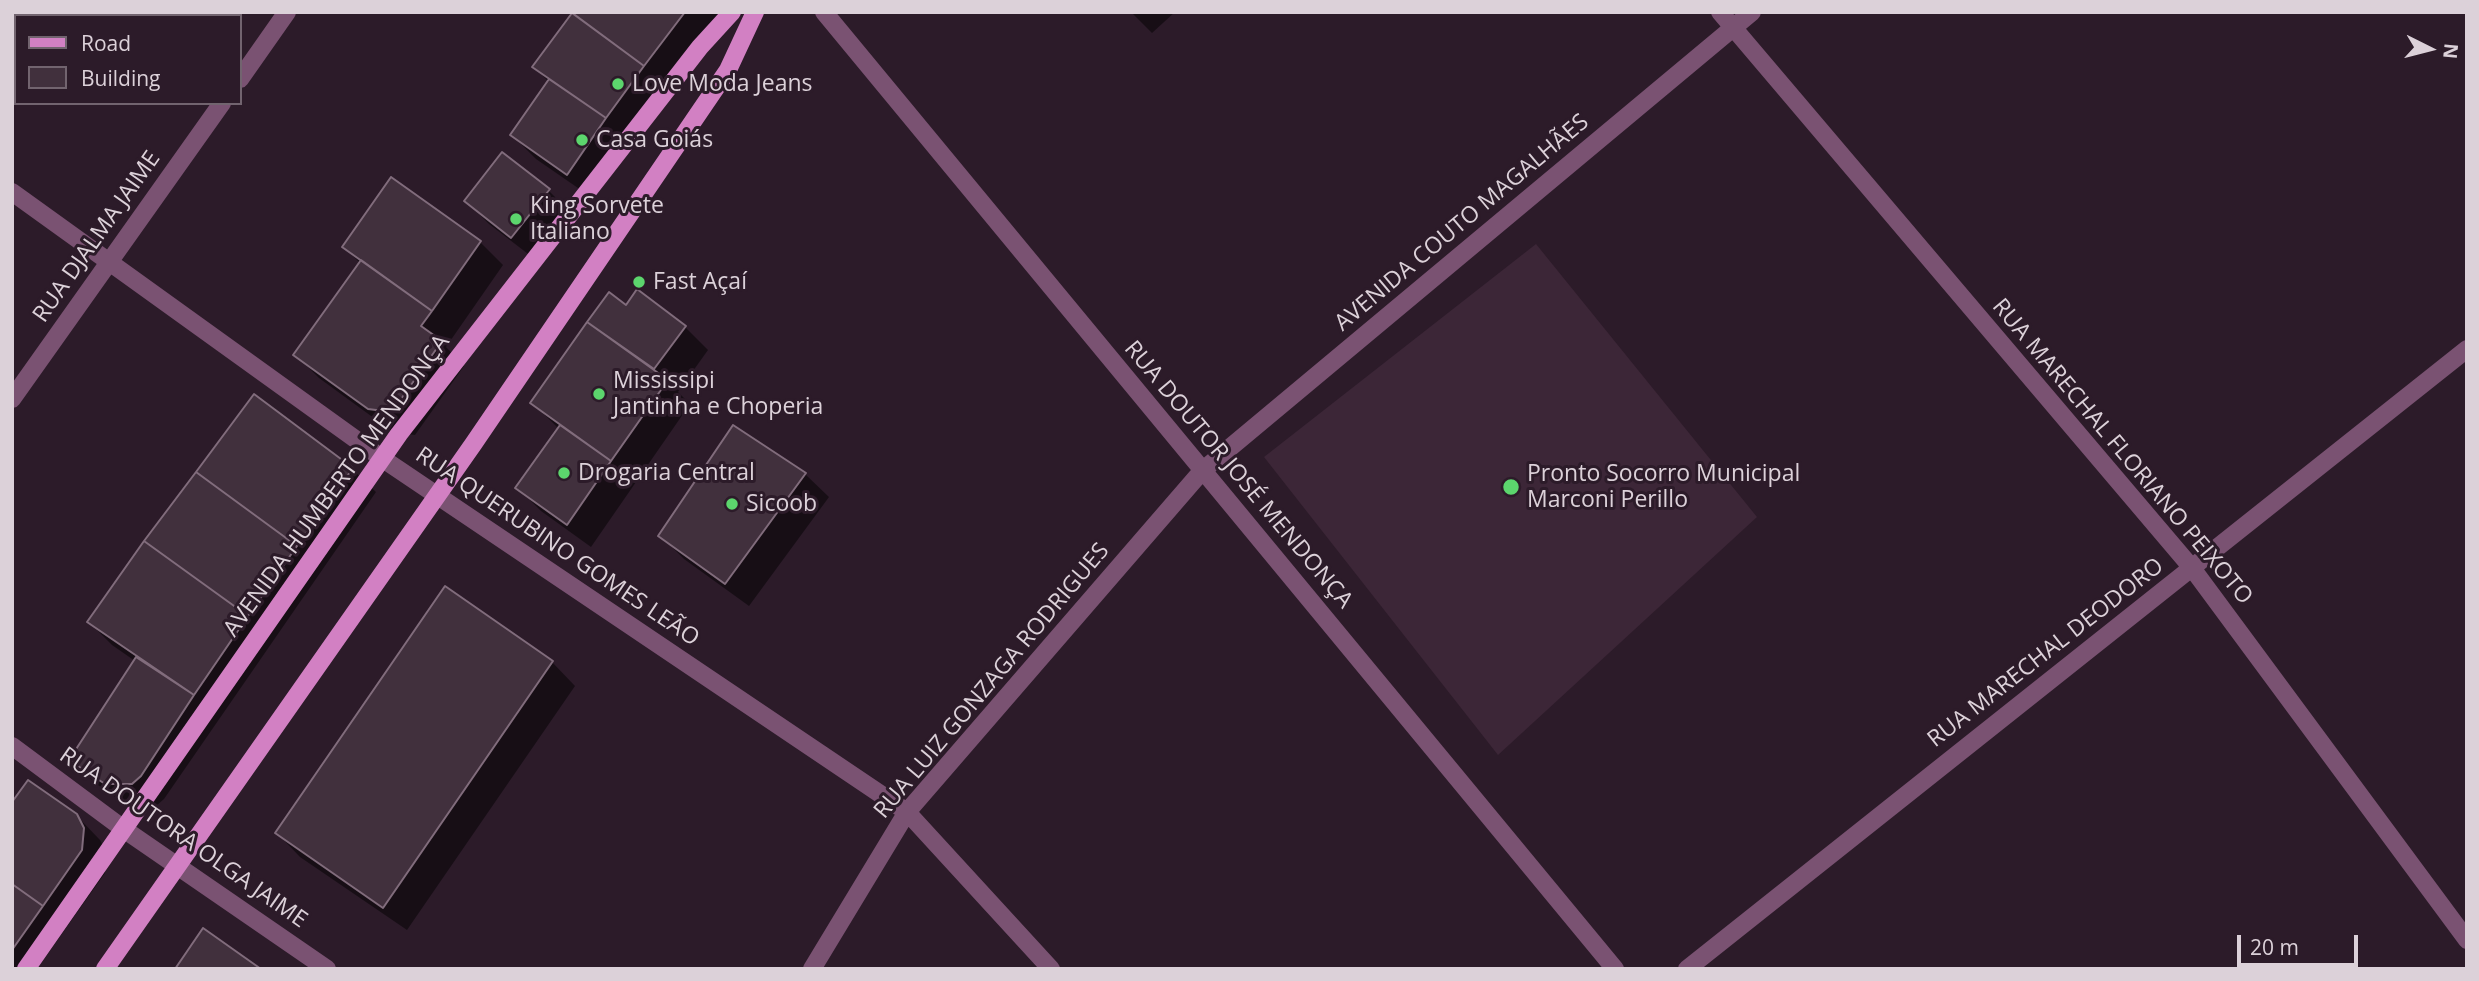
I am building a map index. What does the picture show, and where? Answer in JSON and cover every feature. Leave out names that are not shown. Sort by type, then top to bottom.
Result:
[{"type":"main road","name":"AVENIDA HUMBERTO MENDONÇA","points":[[26,969],[399,434],[640,124],[732,12]]},
{"type":"main road","points":[[105,969],[437,496],[728,70],[755,12]]},
{"type":"street","points":[[242,76],[288,12]]},
{"type":"street","name":"RUA DOUTOR JOSÉ MENDONÇA","points":[[824,12],[1615,969]]},
{"type":"street","name":"RUA MARECHAL FLORIANO PEIXOTO","points":[[1720,12],[2192,568],[2467,940]]},
{"type":"street","name":"AVENIDA COUTO MAGALHÃES","points":[[1202,471],[1752,12]]},
{"type":"street","name":"RUA DJALMA JAIME","points":[[12,399],[221,105]]},
{"type":"street","name":"RUA QUERUBINO GOMES LEÃO","points":[[12,192],[383,459],[907,813],[1051,969]]},
{"type":"street","name":"RUA MARECHAL DEODORO","points":[[1687,969],[2467,349]]},
{"type":"street","name":"RUA LUIZ GONZAGA RODRIGUES","points":[[812,969],[907,813],[1202,471]]},
{"type":"street","name":"RUA DOUTORA OLGA JAIME","points":[[12,746],[177,867],[327,969]]},
{"type":"shaded area","name":"Pronto Socorro Municipal Marconi Perillo","points":[[1536,244],[1757,517],[1498,755],[1264,457]]},
{"type":"building","points":[[571,12],[685,12],[644,66]]},
{"type":"building","points":[[572,13],[644,66],[606,118],[532,67]]},
{"type":"building","points":[[549,79],[606,118],[567,175],[510,135]]},
{"type":"building","points":[[502,152],[550,189],[511,238],[464,201]]},
{"type":"building","points":[[391,177],[481,241],[432,311],[342,247]]},
{"type":"building","points":[[361,260],[432,311],[421,326],[442,341],[392,412],[368,409],[293,355]]},
{"type":"building","points":[[637,289],[686,326],[654,369],[587,322],[609,292],[626,305]]},
{"type":"building","points":[[587,322],[668,380],[611,461],[530,403]]},
{"type":"building","points":[[254,394],[353,468],[297,546],[196,472]]},
{"type":"building","points":[[560,425],[611,461],[567,525],[515,488]]},
{"type":"building","name":"Sicoob","points":[[733,425],[806,473],[725,584],[658,536]]},
{"type":"building","points":[[196,472],[297,546],[248,616],[144,541]]},
{"type":"building","points":[[144,541],[248,616],[194,695],[87,622]]},
{"type":"building","points":[[445,586],[553,661],[383,908],[275,833]]},
{"type":"building","points":[[136,657],[194,695],[141,776],[132,784],[105,784],[69,760]]},
{"type":"building","points":[[28,780],[77,814],[84,828],[82,850],[43,906],[12,884],[12,802]]},
{"type":"building","points":[[12,884],[43,906],[12,950]]},
{"type":"building","points":[[203,928],[261,969],[175,969]]},
{"type":"place","name":"Love Moda Jeans","points":[[618,84]]},
{"type":"place","name":"Casa Goiás","points":[[582,140]]},
{"type":"place","name":"King Sorvete Italiano","points":[[516,219]]},
{"type":"place","name":"Fast Açaí","points":[[639,282]]},
{"type":"place","name":"Mississipi Jantinha e Choperia","points":[[599,394]]},
{"type":"place","name":"Drogaria Central","points":[[564,473]]},
{"type":"place","name":"Pronto Socorro Municipal Marconi Perillo","points":[[1511,487]]},
{"type":"place","name":"Sicoob","points":[[732,504]]}]
